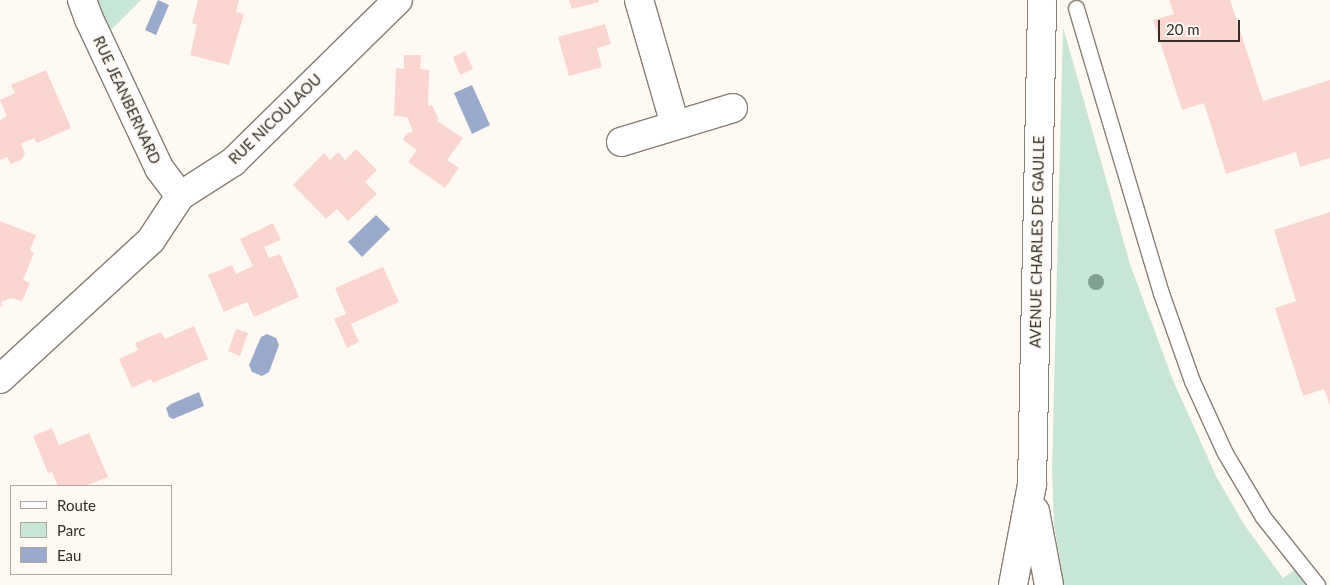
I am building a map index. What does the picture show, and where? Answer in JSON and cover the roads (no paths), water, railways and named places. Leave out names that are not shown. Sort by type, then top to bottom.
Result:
[{"type":"street","name":"RUE JEANBERNARD","points":[[82,0],[159,168],[180,196]]},
{"type":"street","name":"RUE NICOULAOU","points":[[0,379],[151,240],[180,196],[233,162],[398,0]]},
{"type":"street","points":[[639,0],[675,126]]},
{"type":"street","name":"AVENUE CHARLES DE GAULLE","points":[[1012,585],[1031,549],[1042,0]]},
{"type":"street","points":[[621,142],[733,108]]},
{"type":"street","name":"AVENUE CHARLES DE GAULLE","points":[[1031,549],[1049,585]]},
{"type":"lane","points":[[1076,8],[1161,293],[1192,381],[1225,453],[1262,517],[1317,585]]},
{"type":"water","points":[[158,0],[169,5],[156,35],[145,30]]},
{"type":"water","points":[[472,85],[490,125],[472,134],[454,93]]},
{"type":"water","points":[[376,215],[390,229],[362,257],[348,242]]},
{"type":"water","points":[[267,334],[276,338],[279,345],[269,372],[262,376],[252,372],[249,365],[261,337]]},
{"type":"water","points":[[199,392],[204,406],[173,419],[169,417],[166,408]]}]
